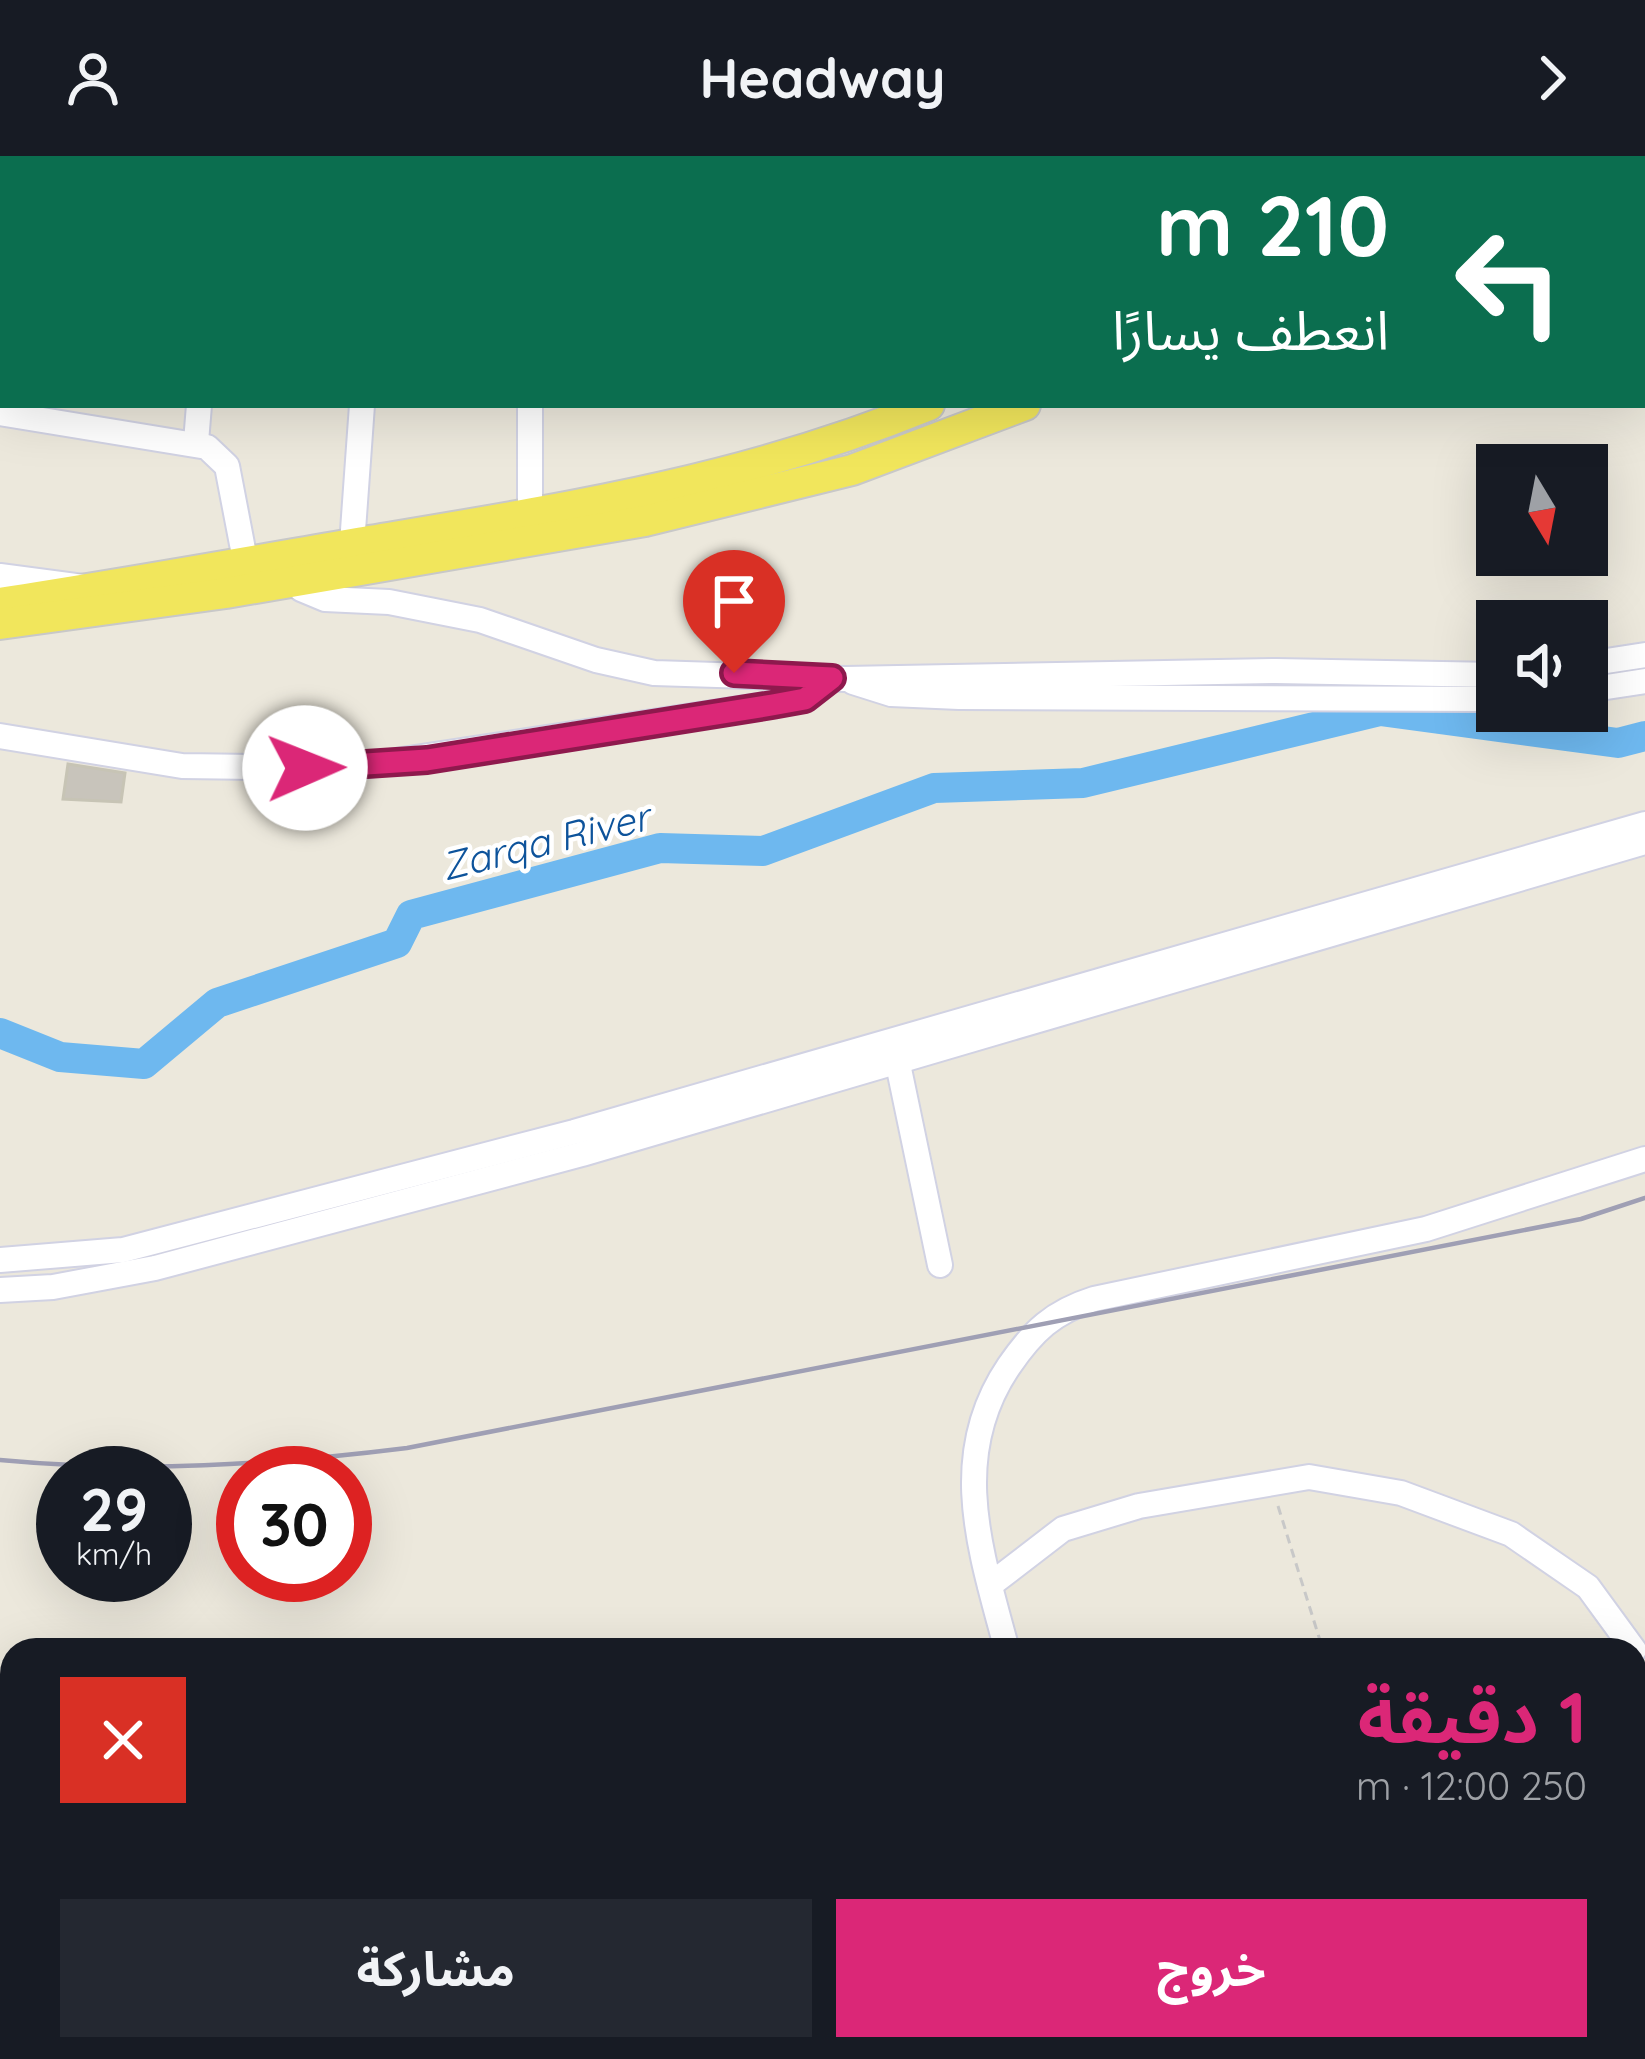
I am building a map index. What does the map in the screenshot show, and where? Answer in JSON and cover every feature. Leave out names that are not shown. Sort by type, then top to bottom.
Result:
[{"type":"main road","points":[[0,603],[94,601],[290,568],[352,544],[702,482],[793,457],[921,408]]},
{"type":"main road","points":[[0,624],[246,566],[383,564],[714,506],[852,470],[1017,408]]},
{"type":"street","points":[[196,442],[199,408]]},
{"type":"street","points":[[352,544],[362,408]]},
{"type":"street","points":[[530,408],[530,514]]},
{"type":"street","points":[[0,413],[37,412],[196,442],[221,456],[227,466],[246,566]]},
{"type":"street","points":[[383,564],[376,589],[389,602]]},
{"type":"street","points":[[290,568],[325,599],[389,602],[502,627],[625,669],[839,679],[1276,670],[1476,675]]},
{"type":"street","points":[[0,576],[94,601]]},
{"type":"street","points":[[1608,665],[1643,667]]},
{"type":"street","points":[[1608,681],[1643,667]]},
{"type":"street","points":[[0,736],[182,766],[349,768],[805,699],[839,679],[891,694],[958,697],[1476,699]]},
{"type":"street","points":[[0,1290],[53,1287],[155,1268],[1642,834]]},
{"type":"street","points":[[896,1052],[940,1265]]},
{"type":"street","points":[[0,1260],[123,1250],[578,1143]]},
{"type":"street","points":[[1004,1638],[974,1517],[974,1441],[994,1390],[1040,1324],[1094,1299],[1494,1211],[1645,1159]]},
{"type":"street","points":[[990,1585],[1063,1529],[1139,1506],[1309,1477],[1357,1482],[1511,1534],[1588,1587],[1625,1638]]},
{"type":"path","points":[[1270,1481],[1319,1638]]},
{"type":"building","points":[[68,764],[125,773],[121,802],[63,799]]},
{"type":"waterway","name":"Zarqa River","points":[[0,1033],[60,1057],[144,1064],[217,1003],[397,943],[411,915],[660,848],[763,851],[934,788],[1083,783],[1380,711],[1618,743],[1645,736]]},
{"type":"railway","points":[[0,1460],[204,1465],[407,1448],[1581,1219],[1645,1198]]},
{"type":"route","points":[[305,768],[427,760],[548,737],[772,705],[805,699],[832,678],[734,673]]}]
